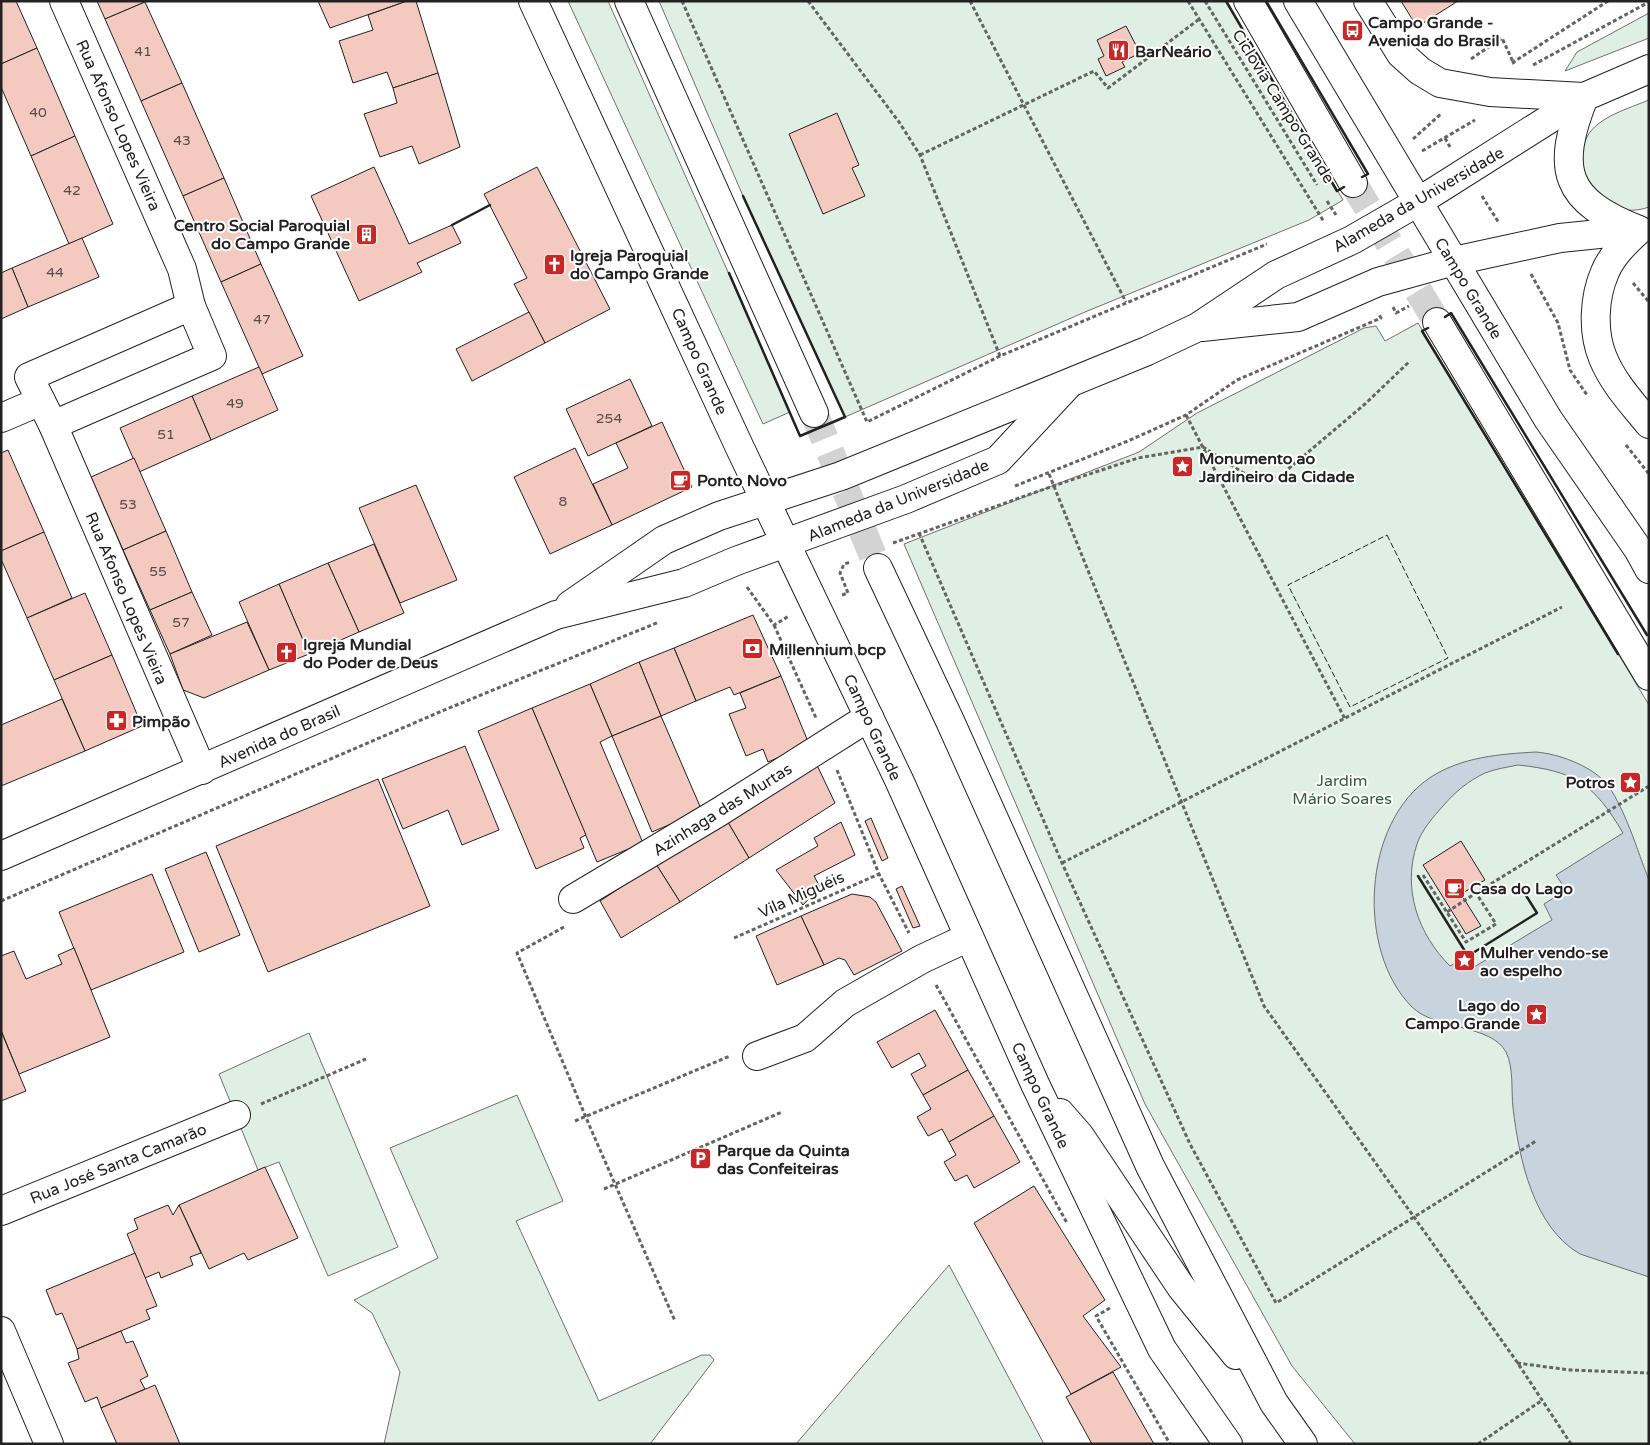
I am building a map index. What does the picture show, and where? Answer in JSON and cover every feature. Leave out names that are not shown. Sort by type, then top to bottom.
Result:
[{"type":"main road","name":"Rua Afonso Lopes Vieira","points":[[53,425],[212,356],[191,306],[182,269],[64,1]]},
{"type":"main road","name":"Campo Grande","points":[[533,1],[786,544],[869,717],[1035,1084],[1162,1349],[1228,1444]]},
{"type":"main road","points":[[629,1],[814,413]]},
{"type":"main road","points":[[1248,1],[1352,183]]},
{"type":"main road","name":"Campo Grande","points":[[1298,1],[1548,419],[1638,549],[1649,569]]},
{"type":"main road","points":[[1368,1],[1401,54],[1420,71],[1440,83],[1490,92],[1584,97],[1572,128],[1568,149],[1569,170],[1574,186],[1598,211],[1644,228],[1619,250],[1605,271],[1597,301],[1596,328],[1602,357],[1615,380],[1649,424]]},
{"type":"main road","name":"Alameda da Universidade","points":[[766,500],[841,476],[968,422],[1068,385],[1198,328],[1276,275],[1338,247],[1418,202],[1584,97],[1649,69]]},
{"type":"main road","name":"Alameda da Universidade","points":[[1198,328],[1298,317],[1378,282],[1454,261],[1560,238],[1644,228]]},
{"type":"main road","name":"Rua Afonso Lopes Vieira","points":[[191,306],[30,377],[53,425],[202,770]]},
{"type":"main road","points":[[1437,322],[1649,676]]},
{"type":"main road","name":"Alameda da Universidade","points":[[786,544],[906,499],[998,460],[1068,385]]},
{"type":"main road","points":[[1,418],[41,401]]},
{"type":"main road","name":"Avenida do Brasil","points":[[556,615],[664,540],[719,516],[766,500]]},
{"type":"main road","name":"Avenida do Brasil","points":[[1,856],[556,615],[684,583],[786,544]]},
{"type":"main road","points":[[882,557],[954,730],[1150,1166],[1274,1403]]},
{"type":"main road","name":"Azinhaga das Murtas","points":[[573,899],[719,812],[869,717]]},
{"type":"main road","points":[[746,1054],[805,1038],[845,1003],[922,959],[970,937]]},
{"type":"main road","points":[[1035,1084],[1080,1136],[1181,1287],[1274,1403],[1303,1444]]},
{"type":"main road","name":"Rua José Santa Camarão","points":[[1,1211],[236,1115]]},
{"type":"main road","points":[[1,1331],[49,1444]]},
{"type":"path","points":[[682,1],[867,422],[1000,356],[1270,243]]},
{"type":"path","points":[[808,1],[899,122],[920,156],[1000,356]]},
{"type":"path","points":[[970,1],[1126,302]]},
{"type":"path","points":[[1188,1],[1324,221],[1338,247]]},
{"type":"path","name":"Ciclovia Campo Grande","points":[[1205,1],[1320,189]]},
{"type":"path","points":[[1527,68],[1649,2]]},
{"type":"path","points":[[920,156],[1024,103],[1094,71],[1108,88],[1198,20]]},
{"type":"path","points":[[1396,164],[1416,135],[1452,105],[1467,61],[1502,38],[1516,67]]},
{"type":"path","name":"Ciclovia Campo Grande","points":[[1326,198],[1339,219]]},
{"type":"path","points":[[1315,224],[1344,210]]},
{"type":"path","points":[[1013,486],[1049,474],[1186,415],[1237,380],[1381,318],[1364,289]]},
{"type":"path","points":[[882,557],[919,533],[1138,458],[1204,447],[1251,476],[1264,480],[1281,475],[1365,404],[1410,361]]},
{"type":"path","points":[[1186,415],[1346,719]]},
{"type":"path","points":[[1049,474],[1264,1006],[1517,1362],[1571,1444]]},
{"type":"path","points":[[919,533],[1062,863],[1190,1144],[1276,1303],[1536,1141]]},
{"type":"path","points":[[1062,863],[1181,804],[1562,607]]},
{"type":"path","points":[[1,901],[433,715],[663,620]]},
{"type":"path","points":[[774,625],[828,743],[879,874],[922,959],[1071,1231]]},
{"type":"path","points":[[1447,912],[1649,786]]},
{"type":"path","name":"Vila Miguéis","points":[[734,938],[879,874]]},
{"type":"path","points":[[1423,874],[1466,942],[1496,924],[1476,893]]},
{"type":"path","points":[[566,926],[517,953],[675,1321]]},
{"type":"path","points":[[575,1121],[746,1054]]},
{"type":"path","points":[[236,1115],[366,1059]]},
{"type":"path","points":[[604,1189],[782,1112]]},
{"type":"path","points":[[1113,1306],[1096,1316],[1170,1444]]},
{"type":"path","points":[[1517,1362],[1570,1370],[1649,1373]]},
{"type":"path","points":[[1478,1444],[1541,1400]]},
{"type":"green space","points":[[568,1],[608,1],[790,412],[763,424]]},
{"type":"green space","points":[[659,1],[1226,1],[1343,200],[1309,220],[1085,312],[845,417],[743,196]]},
{"type":"green space","points":[[1649,13],[1649,38],[1565,71],[1577,52]]},
{"type":"green space","points":[[1649,100],[1649,207],[1633,210],[1618,208],[1605,202],[1594,193],[1586,181],[1582,167],[1582,152],[1587,137],[1598,124],[1615,114]]},
{"type":"green space","name":"Jardim Mário Soares","points":[[1418,323],[1649,705],[1649,1444],[1355,1444],[1292,1366],[1145,1104],[904,544],[1139,452],[1197,413],[1364,328],[1376,326],[1385,341]]},
{"type":"green space","points":[[309,1033],[398,1247],[328,1276],[279,1162],[258,1170],[219,1074]]},
{"type":"green space","points":[[517,1095],[563,1201],[516,1221],[599,1401],[702,1355],[710,1355],[714,1360],[650,1444],[384,1444],[400,1372],[372,1313],[354,1300],[438,1258],[390,1148]]},
{"type":"green space","points":[[949,1265],[1044,1444],[796,1444]]},
{"type":"shaded area","name":"Lago do Campo Grande","points":[[1536,752],[1573,761],[1591,770],[1605,782],[1612,791],[1630,829],[1649,880],[1649,1277],[1580,1254],[1564,1242],[1551,1227],[1531,1190],[1524,1169],[1512,1101],[1509,1058],[1506,1052],[1499,1043],[1488,1036],[1434,1020],[1412,1007],[1394,983],[1382,954],[1375,921],[1375,888],[1380,855],[1391,824],[1408,798],[1431,777],[1455,765],[1482,758]],"holes":[[[1518,765],[1569,776],[1581,783],[1602,803],[1623,833],[1556,875],[1566,890],[1544,904],[1552,920],[1474,967],[1467,957],[1450,966],[1429,940],[1416,910],[1412,894],[1413,861],[1421,834],[1436,814],[1462,787],[1485,773]]]},
{"type":"building","points":[[1,1],[16,1],[37,48],[1,64]]},
{"type":"building","points":[[97,1],[145,1],[145,2],[105,19]]},
{"type":"building","points":[[318,1],[407,1],[330,28]]},
{"type":"building","points":[[407,1],[416,1],[438,73],[393,88],[387,72],[353,83],[339,41],[373,30],[368,15]]},
{"type":"building","points":[[1401,1],[1458,1],[1417,27]]},
{"type":"building","points":[[145,2],[182,83],[141,101],[105,19]]},
{"type":"building","points":[[1126,26],[1140,53],[1122,62],[1125,67],[1106,76],[1098,59],[1104,56],[1097,40]]},
{"type":"building","points":[[37,48],[75,136],[31,156],[1,87],[1,64]]},
{"type":"building","points":[[438,73],[460,147],[419,164],[412,146],[380,157],[364,114],[397,103],[393,88]]},
{"type":"building","points":[[182,83],[224,178],[183,196],[141,101]]},
{"type":"building","points":[[837,113],[859,165],[852,168],[865,196],[823,214],[789,134]]},
{"type":"building","points":[[75,136],[113,224],[69,244],[31,156]]},
{"type":"building","name":"Centro Social Paroquial do Campo Grande","points":[[374,167],[409,244],[452,225],[461,243],[417,263],[422,272],[359,301],[311,196]]},
{"type":"building","name":"Igreja Paroquial do Campo Grande","points":[[537,167],[610,309],[545,343],[514,284],[527,278],[484,194]]},
{"type":"building","points":[[224,178],[261,264],[221,282],[183,196]]},
{"type":"building","points":[[82,238],[99,277],[28,307],[12,268]]},
{"type":"building","points":[[261,264],[303,356],[262,374],[221,282]]},
{"type":"building","points":[[12,268],[28,307],[1,319],[1,273]]},
{"type":"building","points":[[529,312],[545,343],[472,381],[456,349]]},
{"type":"building","points":[[259,367],[278,410],[211,440],[192,396]]},
{"type":"building","points":[[630,379],[652,426],[588,456],[566,409]]},
{"type":"building","points":[[192,396],[211,440],[139,472],[120,428]]},
{"type":"building","points":[[662,422],[692,487],[612,525],[593,484],[628,468],[616,443]]},
{"type":"building","points":[[575,448],[612,525],[550,554],[514,477]]},
{"type":"building","points":[[8,450],[44,532],[1,551],[1,453]]},
{"type":"building","points":[[134,458],[166,531],[123,550],[91,477]]},
{"type":"building","points":[[416,485],[457,580],[400,603],[359,508]]},
{"type":"building","points":[[166,531],[192,592],[150,610],[123,550]]},
{"type":"building","points":[[44,532],[72,598],[27,618],[1,559],[1,551]]},
{"type":"building","points":[[374,544],[404,613],[359,632],[328,563]]},
{"type":"building","points":[[328,563],[359,632],[309,654],[279,584]]},
{"type":"building","points":[[279,584],[309,654],[269,670],[239,602]]},
{"type":"building","points":[[192,592],[212,635],[170,654],[150,610]]},
{"type":"building","points":[[85,593],[112,655],[54,680],[27,618]]},
{"type":"building","points":[[753,615],[781,676],[734,695],[730,687],[696,701],[674,648]]},
{"type":"building","points":[[247,622],[269,670],[204,698],[183,690],[170,654]]},
{"type":"building","points":[[674,648],[696,701],[661,716],[639,662]]},
{"type":"building","points":[[112,655],[142,726],[85,751],[54,680]]},
{"type":"building","points":[[639,662],[661,716],[612,736],[590,684]]},
{"type":"building","points":[[781,676],[809,744],[768,762],[763,749],[746,756],[729,714],[746,708],[740,693]]},
{"type":"building","points":[[590,684],[612,736],[600,742],[643,843],[597,862],[532,708]]},
{"type":"building","points":[[62,699],[85,751],[1,786],[1,725]]},
{"type":"building","points":[[532,708],[586,835],[580,838],[584,848],[536,869],[478,731]]},
{"type":"building","points":[[661,716],[702,811],[652,832],[612,736]]},
{"type":"building","points":[[465,746],[499,830],[462,845],[448,810],[403,829],[382,779]]},
{"type":"building","points":[[815,761],[835,803],[749,858],[726,819]]},
{"type":"building","points":[[378,779],[430,906],[268,972],[216,846]]},
{"type":"building","points":[[871,818],[888,858],[882,861],[865,821]]},
{"type":"building","points":[[726,819],[749,858],[680,902],[656,864]]},
{"type":"building","points":[[841,822],[855,855],[814,876],[820,887],[803,905],[776,870],[818,846],[814,838]]},
{"type":"building","name":"Casa do Lago","points":[[1461,841],[1485,880],[1461,894],[1481,926],[1466,934],[1423,865]]},
{"type":"building","points":[[206,852],[240,935],[199,952],[165,869]]},
{"type":"building","points":[[656,864],[680,902],[621,938],[600,901]]},
{"type":"building","points":[[152,874],[184,952],[91,990],[59,912]]},
{"type":"building","points":[[902,886],[920,926],[913,928],[896,889]]},
{"type":"building","points":[[852,894],[870,897],[876,902],[902,951],[854,975],[845,960],[839,958],[824,965],[801,916]]},
{"type":"building","points":[[801,916],[824,965],[777,985],[756,936]]},
{"type":"building","points":[[74,948],[110,1037],[19,1074],[1,1030],[1,956],[14,951],[26,979],[62,964],[58,955]]},
{"type":"building","points":[[935,1010],[968,1070],[923,1095],[911,1074],[926,1066],[919,1053],[892,1068],[877,1042]]},
{"type":"building","points":[[1,1031],[26,1091],[1,1101]]},
{"type":"building","points":[[968,1070],[994,1116],[949,1142],[942,1129],[928,1136],[917,1117],[931,1109],[923,1095]]},
{"type":"building","points":[[994,1116],[1020,1162],[974,1188],[967,1175],[955,1181],[944,1162],[956,1155],[949,1142]]},
{"type":"building","points":[[265,1167],[298,1238],[248,1260],[244,1253],[209,1269],[179,1205]]},
{"type":"building","points":[[1034,1186],[1105,1300],[1083,1316],[1121,1367],[1071,1394],[974,1223]]},
{"type":"building","points":[[168,1205],[173,1215],[179,1205],[201,1253],[190,1257],[193,1265],[161,1278],[159,1272],[145,1278],[127,1234],[138,1229],[134,1219]]},
{"type":"building","points":[[135,1253],[157,1306],[146,1310],[150,1319],[77,1349],[62,1313],[56,1315],[46,1290]]},
{"type":"building","points":[[121,1331],[126,1343],[133,1341],[148,1376],[140,1380],[145,1389],[101,1408],[97,1397],[85,1402],[68,1363],[79,1359],[77,1349]]},
{"type":"building","points":[[1113,1372],[1154,1444],[1092,1444],[1066,1397]]},
{"type":"building","points":[[155,1385],[180,1444],[117,1444],[101,1408]]},
{"type":"tunnel","points":[[1353,183],[1437,322]]},
{"type":"tunnel","points":[[814,413],[878,568]]},
{"type":"fence","points":[[1387,535],[1448,658],[1350,707],[1288,585],[1387,535]]},
{"type":"wall","points":[[1226,1],[1337,191],[1344,187]]},
{"type":"wall","points":[[1266,1],[1368,174],[1362,177]]},
{"type":"wall","points":[[729,273],[800,436],[845,417],[743,196]]},
{"type":"wall","points":[[452,225],[490,205]]},
{"type":"wall","points":[[1445,317],[1451,313],[1647,635]]},
{"type":"wall","points":[[1428,328],[1422,331],[1618,654]]},
{"type":"wall","points":[[1418,876],[1468,956],[1537,913],[1520,886]]},
{"type":"place","name":"Campo Grande - Avenida do Brasil","points":[[1352,31]]},
{"type":"place","name":"BarNeário","points":[[1119,51]]},
{"type":"place","name":"Centro Social Paroquial do Campo Grande","points":[[366,234]]},
{"type":"place","name":"Igreja Paroquial do Campo Grande","points":[[554,264]]},
{"type":"place","name":"Monumento ao Jardineiro da Cidade","points":[[1183,467]]},
{"type":"place","name":"Ponto Novo","points":[[681,480]]},
{"type":"place","name":"Millennium bcp","points":[[753,649]]},
{"type":"place","name":"Igreja Mundial do Poder de Deus","points":[[287,653]]},
{"type":"place","name":"Pimpão","points":[[116,721]]},
{"type":"place","name":"Potros","points":[[1631,782]]},
{"type":"place","name":"Casa do Lago","points":[[1454,888]]},
{"type":"place","name":"Mulher vendo-se ao espelho","points":[[1464,961]]},
{"type":"place","name":"Lago do Campo Grande","points":[[1536,1014]]},
{"type":"place","name":"Parque da Quinta das Confeiteiras","points":[[701,1159]]}]
